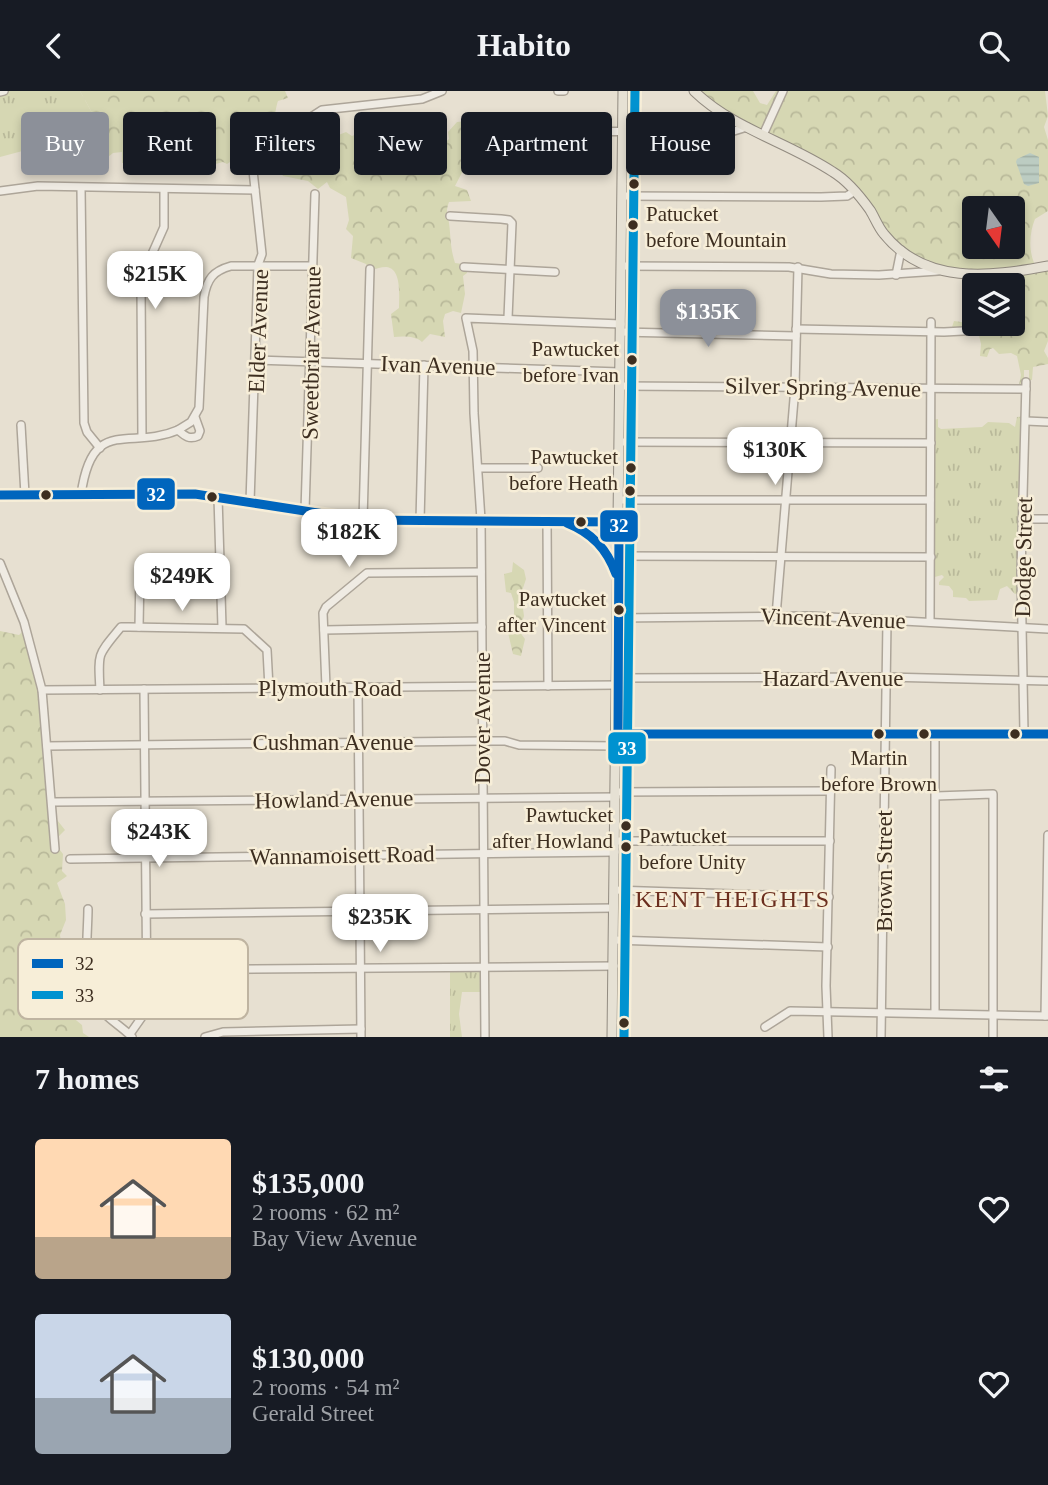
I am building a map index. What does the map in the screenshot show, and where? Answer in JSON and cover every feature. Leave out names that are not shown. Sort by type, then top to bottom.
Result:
[{"type":"main road","points":[[612,1037],[618,734],[623,91]]},
{"type":"main road","points":[[694,91],[716,110],[825,167],[855,191],[884,234],[920,265],[940,271],[985,272],[1048,268]]},
{"type":"main road","points":[[0,495],[190,494],[218,496],[363,520],[619,522]]},
{"type":"main road","points":[[564,522],[601,545],[610,558],[619,581]]},
{"type":"street","points":[[319,112],[422,99],[442,91]]},
{"type":"street","points":[[558,91],[564,91]]},
{"type":"street","points":[[763,135],[783,91]]},
{"type":"street","points":[[612,131],[734,131],[747,127]]},
{"type":"street","name":"Elder Avenue","points":[[250,502],[258,265],[262,254],[253,175]]},
{"type":"street","points":[[0,191],[38,185],[255,190]]},
{"type":"street","points":[[81,188],[84,422],[87,432],[100,448]]},
{"type":"street","points":[[142,437],[141,285],[164,227],[164,190]]},
{"type":"street","points":[[622,196],[821,197],[847,196],[855,191]]},
{"type":"street","name":"Sweetbriar Avenue","points":[[305,511],[316,194]]},
{"type":"street","points":[[450,216],[511,222],[513,226],[508,318],[621,328],[796,333],[962,331]]},
{"type":"street","points":[[896,275],[901,250]]},
{"type":"street","points":[[81,495],[88,465],[100,448],[120,438],[170,434],[195,417],[201,400],[204,297],[207,282],[220,269],[258,265],[312,266]]},
{"type":"street","points":[[622,266],[798,267],[831,274],[896,275],[940,271]]},
{"type":"street","points":[[464,267],[555,272]]},
{"type":"street","points":[[776,616],[795,387],[798,267]]},
{"type":"street","points":[[363,520],[370,269]]},
{"type":"street","name":"Dover Avenue","points":[[485,1037],[481,520],[472,345],[466,318],[508,318]]},
{"type":"street","points":[[930,622],[931,322]]},
{"type":"street","name":"Ivan Avenue","points":[[256,360],[620,372]]},
{"type":"street","points":[[420,521],[424,365]]},
{"type":"street","name":"Silver Spring Avenue","points":[[621,386],[932,389],[1026,386]]},
{"type":"street","name":"Dodge Street","points":[[1024,733],[1022,519],[1026,386]]},
{"type":"street","points":[[178,430],[188,438],[198,436],[200,431],[195,417]]},
{"type":"street","points":[[1026,421],[1048,422]]},
{"type":"street","points":[[21,425],[25,495]]},
{"type":"street","points":[[620,442],[931,443]]},
{"type":"street","points":[[478,468],[538,468]]},
{"type":"street","points":[[218,496],[222,627]]},
{"type":"street","points":[[619,500],[930,500]]},
{"type":"street","points":[[1022,519],[1048,519]]},
{"type":"street","points":[[547,522],[548,685]]},
{"type":"street","points":[[619,557],[930,557]]},
{"type":"street","points":[[0,563],[24,622],[43,690],[55,849]]},
{"type":"street","points":[[139,627],[140,573],[220,570]]},
{"type":"street","points":[[326,687],[323,613],[326,607],[367,573],[481,572]]},
{"type":"street","name":"Vincent Avenue","points":[[618,618],[852,617],[1048,629]]},
{"type":"street","name":"Brown Street","points":[[881,1037],[887,621]]},
{"type":"street","points":[[100,689],[101,651],[121,627],[244,629],[267,650],[269,688]]},
{"type":"street","points":[[324,630],[482,627]]},
{"type":"street","name":"Hazard Avenue","points":[[617,681],[886,677],[1048,681]]},
{"type":"street","name":"Plymouth Road","points":[[43,690],[358,688],[548,685],[617,681]]},
{"type":"street","points":[[205,1037],[223,1032],[361,1033],[358,688]]},
{"type":"street","points":[[144,689],[145,939]]},
{"type":"street","points":[[935,733],[935,1013]]},
{"type":"street","points":[[618,734],[1048,734]]},
{"type":"street","name":"Cushman Avenue","points":[[47,746],[505,741],[519,745],[617,746]]},
{"type":"street","points":[[828,1037],[831,769]]},
{"type":"street","name":"Howland Avenue","points":[[53,802],[831,791]]},
{"type":"street","points":[[936,796],[993,794],[993,1037]]},
{"type":"street","points":[[765,1027],[790,1011],[1047,1016],[1048,835]]},
{"type":"street","name":"Wannamoisett Road","points":[[69,859],[482,853],[615,846],[830,841]]},
{"type":"street","points":[[614,890],[829,897]]},
{"type":"street","points":[[145,914],[614,908]]},
{"type":"street","points":[[88,909],[88,939]]},
{"type":"street","points":[[614,940],[828,947]]},
{"type":"street","points":[[248,970],[614,965]]},
{"type":"street","points":[[111,1019],[131,1036],[141,1019]]},
{"type":"green space","points":[[80,91],[91,112],[21,112],[21,151],[0,157],[0,93]]},
{"type":"green space","points":[[80,91],[285,91],[288,98],[278,101],[275,112],[230,112],[230,162],[227,164],[216,164],[216,112],[123,112],[123,163],[122,152],[109,156],[109,112],[91,111]]},
{"type":"green space","points":[[694,91],[753,91],[760,103],[767,105],[776,91],[1045,91],[1048,116],[1044,127],[1048,140],[1048,211],[1035,219],[1030,244],[1037,268],[1047,266],[1048,271],[1048,341],[1044,351],[1048,364],[1033,367],[1032,380],[1029,380],[1029,370],[1024,370],[1024,382],[1019,385],[1021,375],[1017,356],[1011,353],[999,354],[993,348],[987,357],[980,356],[979,336],[1025,336],[1025,273],[944,273],[896,248],[853,188],[735,116],[735,112],[728,112]]},
{"type":"green space","points":[[457,122],[461,122],[461,174],[455,186],[467,190],[471,201],[449,202],[447,209],[455,263],[463,264],[467,273],[463,276],[465,294],[461,313],[453,311],[445,314],[445,337],[430,334],[422,342],[413,338],[394,337],[391,314],[399,308],[397,277],[391,269],[384,267],[369,270],[366,264],[351,258],[353,236],[346,229],[349,220],[346,197],[330,188],[327,182],[318,189],[308,181],[283,176],[340,175],[340,134],[346,132],[354,135],[354,175],[447,175],[448,132]]},
{"type":"green space","points":[[954,321],[962,322],[962,330],[951,330]]},
{"type":"green space","points":[[1024,416],[1018,593],[1015,594],[1007,586],[1000,589],[997,600],[969,601],[966,598],[953,597],[949,586],[939,585],[944,577],[942,575],[931,578],[931,420],[938,419],[938,427],[941,429],[982,427],[988,422],[1009,423],[1015,427],[1017,417]]},
{"type":"green space","points":[[513,562],[524,570],[526,579],[521,594],[524,616],[519,631],[525,639],[521,656],[513,654],[506,624],[514,619],[514,602],[511,593],[506,592],[504,574],[512,572]]},
{"type":"green space","points":[[25,629],[44,688],[54,816],[65,830],[56,839],[56,845],[63,854],[62,871],[67,876],[57,883],[65,904],[66,920],[61,939],[18,939],[18,1019],[75,1019],[82,1025],[83,1033],[89,1037],[0,1037],[0,631],[19,635]]},
{"type":"green space","points":[[450,972],[480,972],[481,992],[462,992],[459,1014],[462,1037],[450,1037]]},
{"type":"shaded area","points":[[1030,153],[1039,157],[1039,183],[1028,186],[1024,184],[1016,162]]},
{"type":"transit line","name":"33","points":[[624,1037],[635,91]]},
{"type":"transit line","name":"32","points":[[0,495],[195,494],[363,520],[619,522],[618,734]]},
{"type":"transit line","name":"32","points":[[567,523],[598,543],[616,574]]},
{"type":"transit line","name":"32","points":[[618,734],[1048,734]]},
{"type":"place","name":"Patucket before Mountain","points":[[633,225]]},
{"type":"place","name":"Pawtucket before Ivan","points":[[632,360]]},
{"type":"place","name":"Pawtucket before Heath","points":[[631,468]]},
{"type":"place","name":"Pawtucket after Vincent","points":[[619,610]]},
{"type":"place","name":"Martin before Brown","points":[[879,734]]},
{"type":"place","name":"Pawtucket after Howland","points":[[626,826]]},
{"type":"place","name":"Pawtucket before Unity","points":[[626,847]]},
{"type":"district","name":"KENT HEIGHTS","points":[[733,899]]}]
